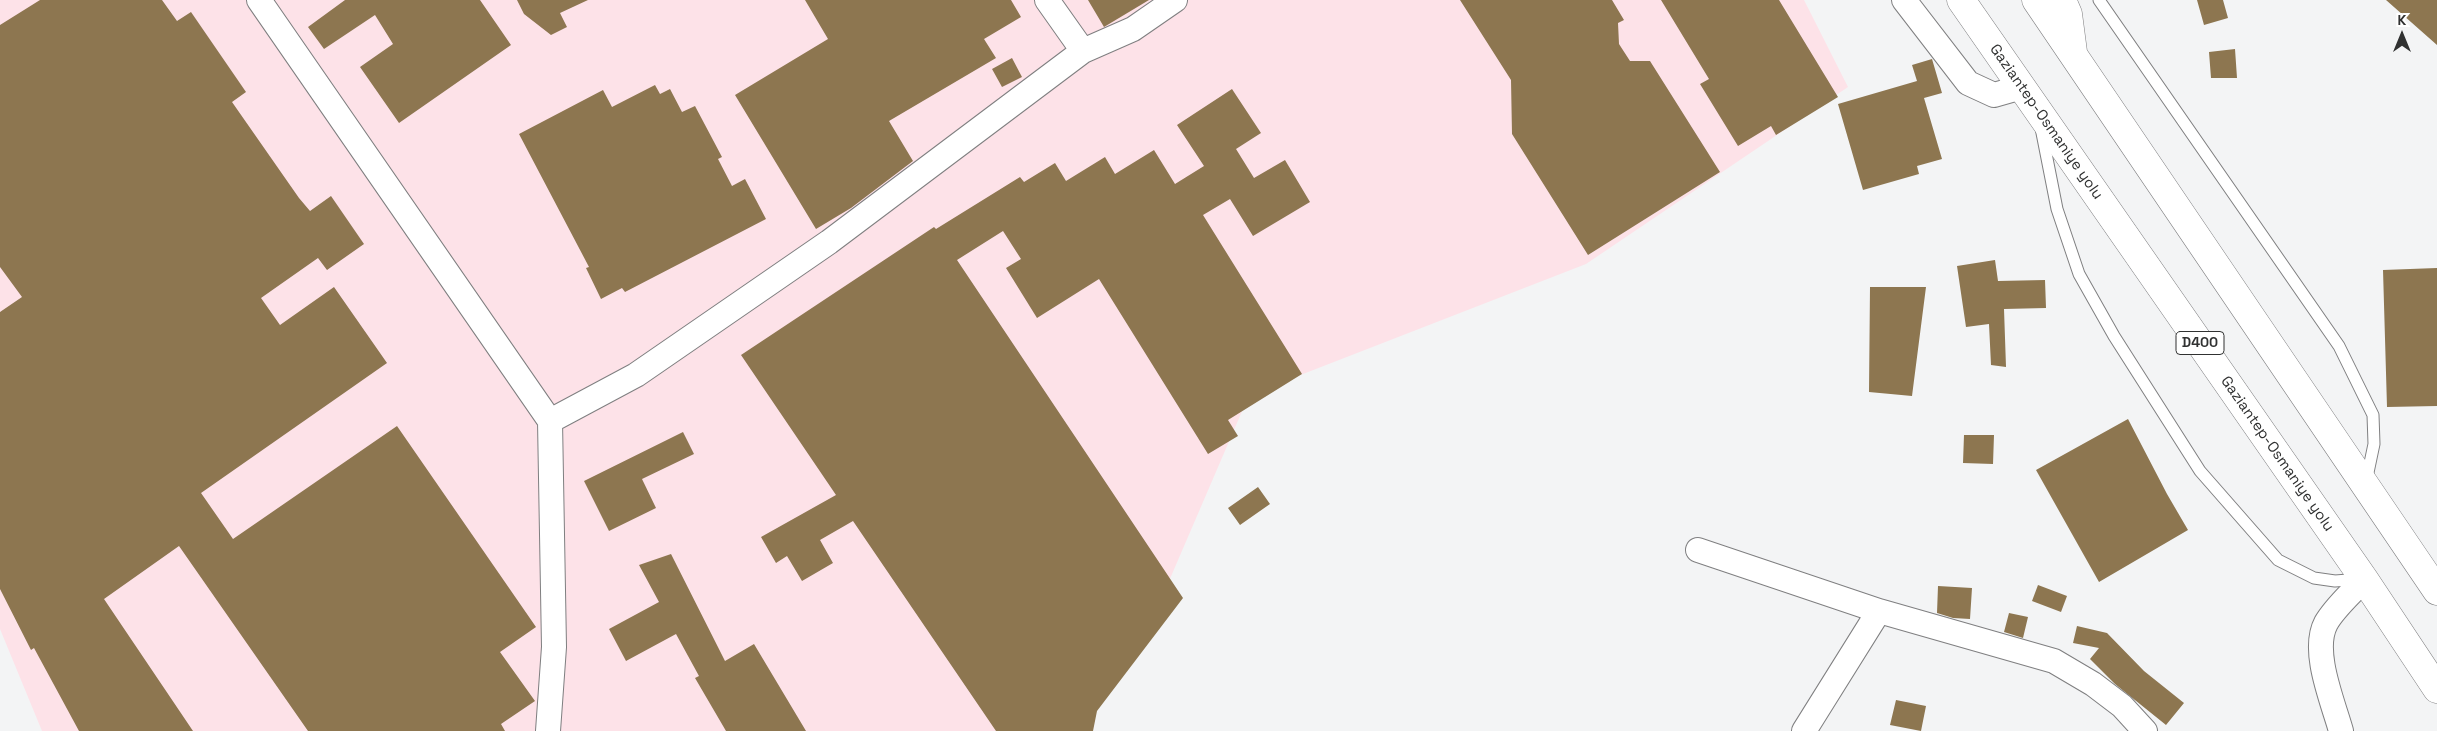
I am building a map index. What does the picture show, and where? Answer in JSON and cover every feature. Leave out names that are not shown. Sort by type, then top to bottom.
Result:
[{"type":"highway","name":"Gaziantep-Osmaniye yolu","points":[[1961,0],[2364,579],[2437,689]]},
{"type":"highway","points":[[2036,0],[2437,591]]},
{"type":"highway","points":[[2062,0],[2068,14],[2074,58]]},
{"type":"street","points":[[259,0],[550,421],[554,646],[548,731]]},
{"type":"street","points":[[1048,0],[1083,51]]},
{"type":"street","points":[[550,421],[636,375],[829,242],[1083,51],[1133,29],[1175,0]]},
{"type":"street","points":[[1904,0],[1968,83],[1994,95],[2030,98]]},
{"type":"street","points":[[1698,550],[1879,611],[2054,661],[2108,695],[2122,706],[2145,731]]},
{"type":"street","points":[[2341,731],[2322,663],[2320,640],[2326,623],[2364,579]]},
{"type":"street","points":[[1804,731],[1879,611]]},
{"type":"lane","points":[[2099,0],[2339,346],[2373,415],[2374,444],[2366,486]]},
{"type":"lane","points":[[2030,98],[2057,209],[2079,274],[2114,336],[2200,471],[2278,560],[2314,578],[2335,581],[2364,579]]},
{"type":"shaded area","points":[[0,0],[1804,0],[1848,87],[1586,264],[1249,395],[1163,595],[1075,731],[42,731],[0,629]]},
{"type":"building","points":[[40,0],[162,0],[177,21],[191,12],[246,92],[232,102],[299,198],[310,211],[331,196],[364,244],[327,270],[318,258],[261,298],[280,325],[334,287],[387,363],[201,493],[233,539],[397,426],[536,627],[500,652],[535,701],[501,724],[505,731],[308,731],[179,546],[104,599],[193,731],[79,731],[34,648],[31,650],[0,589],[0,312],[22,297],[0,267],[0,25]]},
{"type":"building","points":[[345,0],[480,0],[511,45],[399,123],[360,67],[393,44],[375,15],[324,49],[308,27]]},
{"type":"building","points":[[517,0],[588,0],[560,13],[567,27],[551,35],[524,14]]},
{"type":"building","points":[[805,0],[1011,0],[1021,17],[984,39],[996,58],[889,121],[913,161],[851,208],[816,229],[735,95],[828,39]]},
{"type":"building","points":[[1088,0],[1149,0],[1104,27]]},
{"type":"building","points":[[1460,0],[1612,0],[1624,20],[1618,23],[1619,44],[1630,61],[1650,61],[1720,172],[1588,255],[1512,134],[1511,80]]},
{"type":"building","points":[[1661,0],[1779,0],[1838,97],[1776,135],[1771,126],[1738,146],[1700,84],[1709,79]]},
{"type":"building","points":[[2197,0],[2223,0],[2228,18],[2204,25]]},
{"type":"building","points":[[2386,0],[2437,0],[2437,45]]},
{"type":"building","points":[[2235,49],[2237,78],[2211,78],[2209,52]]},
{"type":"building","points":[[1012,58],[1022,77],[1002,87],[992,69]]},
{"type":"building","points":[[1932,59],[1942,93],[1924,98],[1942,159],[1917,166],[1919,174],[1863,190],[1838,104],[1917,81],[1912,65]]},
{"type":"building","points":[[655,85],[660,94],[670,89],[682,112],[695,106],[722,157],[718,159],[732,186],[745,179],[766,219],[625,292],[622,288],[601,299],[586,268],[589,267],[519,134],[603,90],[612,107]]},
{"type":"building","points":[[1232,89],[1261,133],[1236,149],[1254,178],[1285,160],[1310,202],[1253,236],[1230,199],[1203,215],[1302,374],[1228,420],[1238,436],[1208,454],[1099,279],[1037,318],[1006,268],[1021,259],[1003,231],[957,260],[1183,598],[1097,711],[1093,731],[996,731],[853,521],[820,540],[833,563],[802,581],[787,556],[776,563],[761,537],[836,495],[741,355],[934,227],[936,229],[1020,177],[1024,182],[1055,163],[1066,181],[1105,157],[1115,174],[1154,150],[1175,184],[1204,166],[1177,125]]},
{"type":"building","points":[[1995,260],[1998,281],[2045,280],[2046,308],[2004,309],[2006,367],[1991,365],[1989,324],[1966,327],[1957,266]]},
{"type":"building","points":[[2437,268],[2437,406],[2387,407],[2383,270]]},
{"type":"building","points":[[1870,287],[1926,287],[1912,396],[1869,392]]},
{"type":"building","points":[[2128,419],[2188,530],[2099,582],[2036,470]]},
{"type":"building","points":[[683,432],[694,454],[642,479],[656,508],[609,531],[584,481]]},
{"type":"building","points":[[1964,435],[1994,435],[1993,464],[1963,463]]},
{"type":"building","points":[[1258,487],[1270,504],[1240,525],[1228,508]]},
{"type":"building","points":[[671,554],[725,661],[754,644],[806,731],[726,731],[695,678],[699,676],[676,634],[626,661],[609,629],[659,602],[639,565]]},
{"type":"building","points":[[2038,585],[2067,596],[2061,612],[2032,601]]},
{"type":"building","points":[[1938,586],[1972,588],[1970,619],[1953,618],[1937,613]]},
{"type":"building","points":[[2009,613],[2028,617],[2023,638],[2004,632]]},
{"type":"building","points":[[2077,626],[2107,633],[2144,671],[2184,703],[2166,725],[2115,684],[2090,659],[2099,648],[2073,643]]},
{"type":"building","points":[[1896,700],[1926,706],[1921,731],[1890,725]]}]
